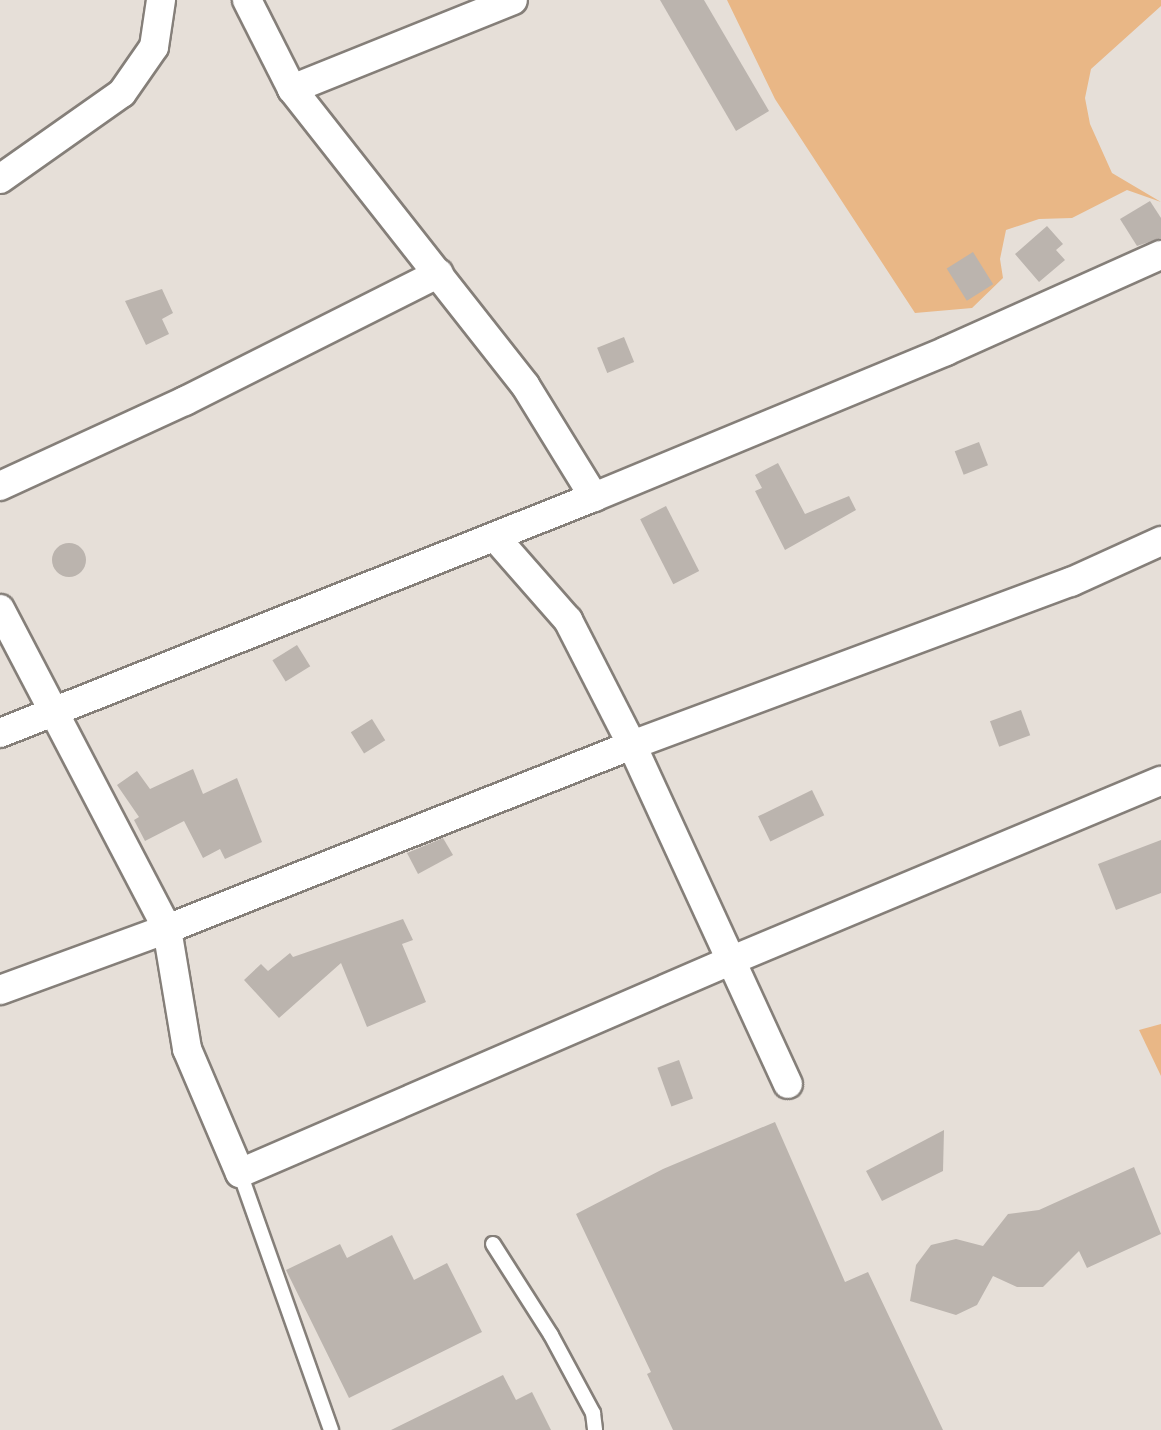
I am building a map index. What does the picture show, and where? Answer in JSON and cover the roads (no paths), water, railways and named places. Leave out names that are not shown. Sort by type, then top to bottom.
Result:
[{"type":"street","points":[[0,179],[122,93],[154,48],[161,0]]},
{"type":"street","points":[[247,0],[292,89],[526,385],[594,497]]},
{"type":"street","points":[[292,89],[514,0]]},
{"type":"street","points":[[0,733],[594,497],[946,351],[1161,255]]},
{"type":"street","points":[[0,486],[185,401],[439,273]]},
{"type":"street","points":[[495,537],[568,620],[632,746],[788,1084]]},
{"type":"street","points":[[0,990],[167,929],[632,746],[1072,582],[1161,541]]},
{"type":"street","points":[[0,609],[167,929],[187,1049],[240,1173],[730,961],[1161,781]]},
{"type":"lane","points":[[240,1173],[331,1430]]},
{"type":"lane","points":[[494,1244],[551,1336],[593,1414],[595,1430]]}]
